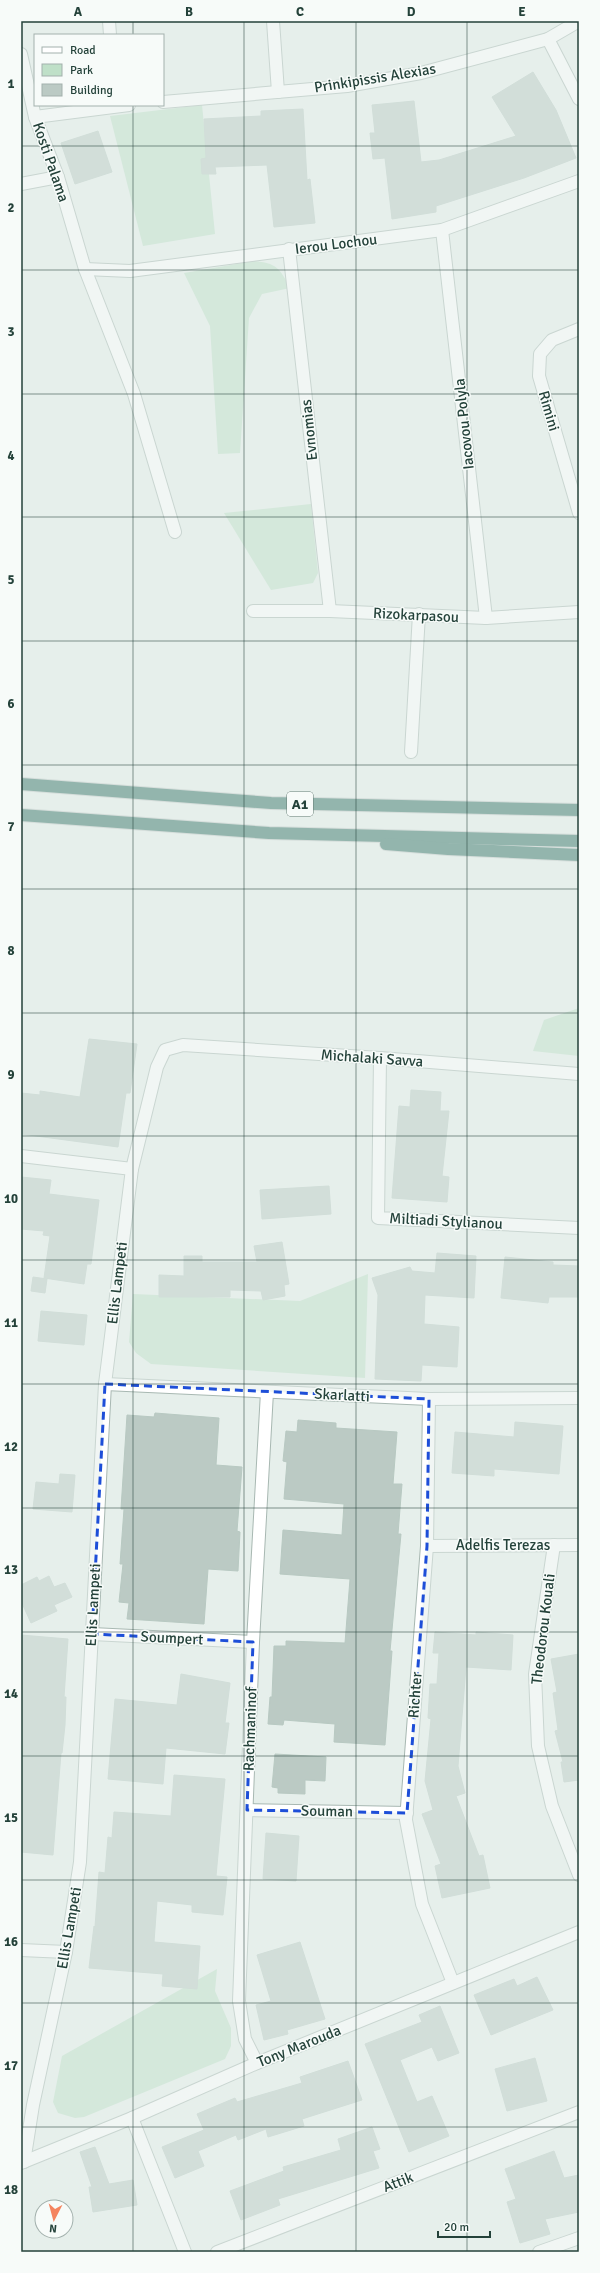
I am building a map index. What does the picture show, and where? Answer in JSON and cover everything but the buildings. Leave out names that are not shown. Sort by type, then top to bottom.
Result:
[{"type":"highway","name":"A1","points":[[21,784],[271,803],[579,810]]},
{"type":"highway","name":"A1","points":[[21,815],[269,833],[579,841]]},
{"type":"highway","points":[[269,833],[448,849],[579,855]]},
{"type":"street","points":[[109,21],[110,34]]},
{"type":"street","points":[[273,21],[278,92]]},
{"type":"street","name":"Prinkipissis Alexias","points":[[164,102],[347,86],[421,73],[548,39],[579,21]]},
{"type":"street","points":[[548,39],[579,99]]},
{"type":"street","name":"Kosti Palama","points":[[21,54],[35,117],[58,177],[86,269],[134,394],[174,532]]},
{"type":"street","points":[[35,117],[115,106]]},
{"type":"street","points":[[21,184],[58,177]]},
{"type":"street","name":"Ierou Lochou","points":[[86,269],[130,271],[442,230],[579,181]]},
{"type":"street","name":"Iacovou Polyla","points":[[442,230],[486,618]]},
{"type":"street","name":"Evnomias","points":[[289,250],[330,611]]},
{"type":"street","name":"Rimini","points":[[579,329],[552,340],[540,354],[539,376],[579,513]]},
{"type":"street","name":"Rizokarpasou","points":[[253,611],[330,611],[486,618],[579,612]]},
{"type":"street","points":[[411,752],[419,614]]},
{"type":"street","name":"Michalaki Savva","points":[[165,1050],[183,1045],[380,1058],[579,1074]]},
{"type":"street","name":"Ellis Lampeti","points":[[22,2163],[66,1952],[80,1862],[105,1384],[132,1169],[157,1067],[165,1050]]},
{"type":"street","name":"Miltiadi Stylianou","points":[[380,1058],[378,1218],[579,1228]]},
{"type":"street","points":[[21,1156],[132,1169]]},
{"type":"street","name":"Skarlatti","points":[[105,1384],[429,1399],[579,1398]]},
{"type":"street","name":"Rachmaninof","points":[[257,2063],[245,2040],[239,2001],[253,1642],[267,1392]]},
{"type":"street","name":"Richter","points":[[429,1399],[427,1546],[406,1820],[422,1904],[453,1983]]},
{"type":"street","name":"Theodorou Kouali","points":[[554,1545],[535,1674],[538,1746],[552,1806],[579,1875]]},
{"type":"street","name":"Adelfis Terezas","points":[[427,1546],[579,1545]]},
{"type":"street","name":"Soumpert","points":[[92,1634],[253,1642]]},
{"type":"street","name":"Souman","points":[[246,1810],[407,1813]]},
{"type":"street","name":"Tony Marouda","points":[[22,2163],[132,2118],[257,2063],[579,1932]]},
{"type":"street","points":[[21,1950],[66,1952]]},
{"type":"street","name":"Attik","points":[[216,2252],[579,2112]]},
{"type":"street","points":[[132,2118],[185,2252]]},
{"type":"street","points":[[539,2252],[579,2238]]},
{"type":"highlighted area","points":[[105,1384],[429,1399],[427,1546],[407,1813],[247,1810],[253,1642],[92,1634]]},
{"type":"green space","points":[[202,105],[215,234],[143,246],[110,116]]},
{"type":"green space","points":[[254,261],[268,263],[280,271],[290,288],[262,294],[249,318],[240,453],[218,454],[210,326],[184,273]]},
{"type":"green space","points":[[311,504],[318,573],[313,583],[271,590],[224,513]]},
{"type":"green space","points":[[579,1008],[579,1056],[533,1051],[544,1020]]},
{"type":"green space","points":[[368,1274],[365,1378],[151,1364],[136,1353],[129,1342],[133,1294],[300,1301]]},
{"type":"green space","points":[[217,1969],[215,1991],[231,2028],[231,2046],[225,2059],[84,2117],[75,2118],[58,2113],[53,2102],[62,2056]]}]
